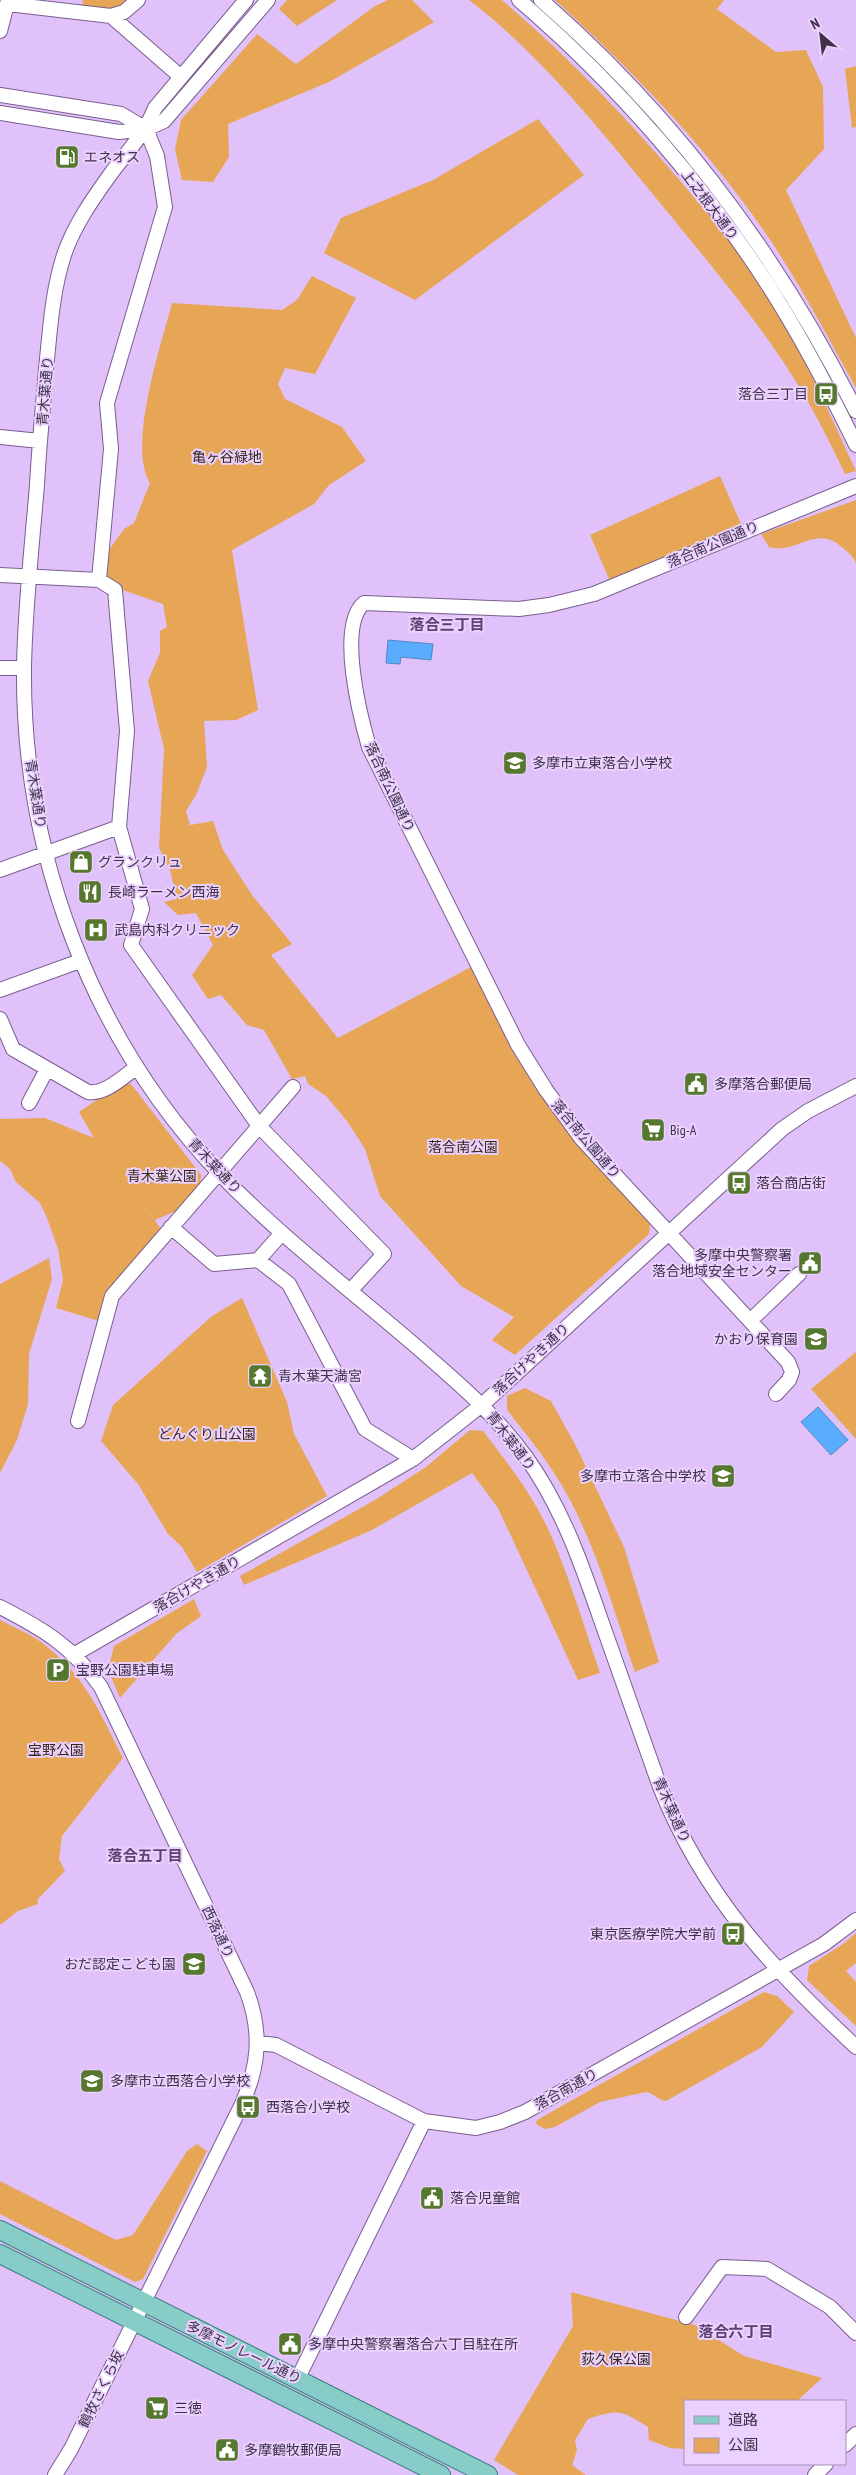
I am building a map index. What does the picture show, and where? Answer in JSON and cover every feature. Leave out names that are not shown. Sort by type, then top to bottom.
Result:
[{"type":"main road","name":"多摩モノレール通り","points":[[0,2230],[488,2475]]},
{"type":"main road","name":"多摩モノレール通り","points":[[0,2254],[440,2475]]},
{"type":"street","points":[[111,16],[124,12],[138,0]]},
{"type":"street","name":"青木葉通り","points":[[146,129],[164,121],[268,0]]},
{"type":"street","name":"上之根大通り","points":[[519,0],[552,28],[613,89],[679,163],[735,238],[774,295],[823,378],[856,445]]},
{"type":"street","name":"上之根大通り","points":[[541,0],[626,81],[690,153],[748,228],[788,287],[856,411]]},
{"type":"street","points":[[0,31],[8,2],[73,6],[111,16],[181,77]]},
{"type":"street","points":[[244,3],[253,18]]},
{"type":"street","name":"青木葉通り","points":[[244,3],[154,108],[146,129],[88,208],[65,252],[52,306],[40,441],[24,668],[32,780],[46,853],[61,910],[80,961],[104,1012],[137,1067],[186,1136],[218,1171],[282,1233],[351,1290],[482,1404],[526,1457],[565,1525],[578,1555],[660,1787],[682,1836],[715,1892],[777,1971],[856,2047]]},
{"type":"street","points":[[0,95],[122,114],[146,129],[157,156],[165,207],[107,403],[111,449],[99,580]]},
{"type":"street","points":[[0,113],[119,132],[146,129]]},
{"type":"street","points":[[0,437],[40,441]]},
{"type":"street","name":"落合南公園通り","points":[[668,1232],[581,1138],[546,1090],[518,1045],[455,921],[370,747],[356,696],[354,680],[352,641],[355,614],[364,603],[495,610],[548,606],[585,596],[856,486]]},
{"type":"street","points":[[0,575],[99,580],[115,590],[126,722],[119,828],[142,909],[131,945],[259,1126],[384,1254],[351,1290]]},
{"type":"street","points":[[0,668],[24,668]]},
{"type":"street","points":[[0,870],[119,828]]},
{"type":"street","points":[[0,990],[80,961]]},
{"type":"street","points":[[0,1019],[12,1049],[46,1070],[94,1093],[137,1067]]},
{"type":"street","points":[[29,1102],[46,1070]]},
{"type":"street","name":"落合けやき通り","points":[[75,1654],[413,1459],[482,1404],[782,1129],[808,1111],[856,1086]]},
{"type":"street","points":[[78,1421],[112,1296],[218,1171],[293,1087]]},
{"type":"street","points":[[171,1227],[214,1264],[258,1260],[282,1233]]},
{"type":"street","points":[[668,1232],[788,1362],[792,1372],[789,1380],[776,1394]]},
{"type":"street","points":[[258,1260],[288,1284],[365,1429],[413,1459]]},
{"type":"street","points":[[750,1321],[799,1274]]},
{"type":"street","name":"西落通り","points":[[0,1606],[39,1626],[75,1654],[87,1668],[108,1700],[239,1975],[253,2009],[258,2043],[253,2076],[245,2098],[144,2302]]},
{"type":"street","name":"落合南通り","points":[[258,2043],[276,2045],[405,2113],[424,2121],[476,2128],[500,2122],[525,2112],[824,1944],[856,1920]]},
{"type":"street","points":[[298,2378],[424,2121]]},
{"type":"street","points":[[686,2317],[722,2267],[768,2269],[830,2306],[856,2332]]},
{"type":"street","name":"鶴牧さくら坂","points":[[55,2475],[68,2456],[144,2302]]},
{"type":"street","points":[[846,2444],[856,2434]]},
{"type":"street","points":[[816,2475],[825,2465]]},
{"type":"green space","points":[[83,0],[129,0],[108,11],[82,7]]},
{"type":"green space","points":[[287,0],[337,0],[297,26],[279,9]]},
{"type":"green space","points":[[388,0],[412,0],[434,22],[329,82],[228,124],[229,157],[213,182],[182,180],[175,149],[181,120],[257,34],[296,64],[375,6]]},
{"type":"green space","points":[[469,0],[502,0],[552,44],[621,115],[720,229],[752,269],[794,340],[856,471],[845,474],[812,409],[760,328],[670,215],[599,129],[550,74],[497,23]]},
{"type":"green space","points":[[555,0],[724,0],[717,9],[776,52],[806,50],[823,87],[824,149],[786,190],[856,338],[856,388],[784,262],[735,191],[662,105]]},
{"type":"green space","points":[[856,66],[856,127],[852,128],[845,69]]},
{"type":"green space","points":[[538,119],[584,175],[415,300],[324,253],[341,218],[433,180]]},
{"type":"green space","points":[[312,276],[356,298],[315,374],[285,368],[278,384],[285,399],[342,427],[366,461],[329,485],[314,504],[232,550],[258,710],[236,720],[204,721],[207,767],[196,795],[186,811],[190,825],[213,821],[223,850],[252,895],[292,944],[271,955],[338,1038],[471,967],[514,1052],[544,1100],[582,1148],[650,1224],[649,1234],[515,1355],[492,1340],[514,1317],[461,1286],[380,1196],[365,1149],[347,1121],[326,1096],[308,1084],[305,1076],[292,1079],[264,1030],[247,1025],[221,995],[208,999],[192,975],[213,945],[196,913],[178,915],[164,902],[177,899],[170,870],[159,848],[164,749],[148,681],[160,653],[160,631],[167,627],[163,604],[117,588],[102,573],[106,554],[124,529],[134,523],[150,483],[144,466],[142,445],[144,421],[154,369],[172,303],[282,310],[297,300]]},
{"type":"green space","points":[[720,476],[742,526],[610,581],[590,535]]},
{"type":"green space","points":[[856,500],[856,564],[850,554],[834,541],[825,538],[779,548],[769,547],[761,534]]},
{"type":"green space","name":"青木葉公園","points":[[122,1083],[131,1084],[201,1175],[200,1183],[178,1210],[155,1220],[134,1191],[161,1229],[99,1321],[56,1308],[63,1280],[58,1249],[40,1203],[16,1182],[10,1169],[0,1161],[0,1119],[45,1118],[94,1138],[79,1112]]},
{"type":"green space","points":[[49,1258],[52,1279],[29,1354],[28,1404],[17,1440],[0,1473],[0,1284]]},
{"type":"green space","name":"どんぐり山公園","points":[[242,1298],[287,1402],[294,1434],[327,1496],[197,1572],[182,1547],[168,1534],[138,1484],[101,1441],[113,1405],[212,1316]]},
{"type":"green space","points":[[856,1352],[856,1439],[811,1389]]},
{"type":"green space","points":[[525,1388],[551,1401],[576,1446],[624,1547],[659,1662],[635,1672],[594,1552],[573,1506],[548,1464],[507,1410],[507,1396]]},
{"type":"green space","points":[[470,1430],[483,1431],[520,1480],[543,1519],[564,1567],[600,1673],[578,1680],[498,1508],[472,1473],[372,1530],[244,1585],[240,1576],[375,1500],[426,1467]]},
{"type":"green space","points":[[194,1599],[201,1616],[176,1634],[120,1698],[108,1670],[114,1646]]},
{"type":"green space","name":"宝野公園","points":[[0,1620],[36,1639],[69,1667],[90,1695],[123,1758],[62,1836],[59,1859],[65,1871],[37,1900],[38,1904],[18,1911],[0,1925]]},
{"type":"green space","points":[[856,1933],[856,1963],[846,1971],[856,1982],[856,2026],[807,1980],[809,1966],[843,1944]]},
{"type":"green space","points":[[764,1992],[777,1996],[794,2012],[762,2047],[666,2101],[646,2092],[600,2102],[555,2127],[545,2129],[536,2124],[537,2120]]},
{"type":"green space","points":[[197,2144],[207,2151],[143,2279],[135,2282],[0,2214],[0,2181],[116,2240],[133,2235],[187,2151]]},
{"type":"green space","name":"荻久保公園","points":[[571,2292],[695,2325],[744,2356],[822,2378],[798,2400],[684,2400],[684,2449],[670,2448],[649,2440],[648,2427],[625,2414],[613,2413],[588,2419],[575,2440],[577,2450],[572,2465],[586,2475],[518,2475],[494,2460],[573,2326]]},
{"type":"water","points":[[388,640],[433,644],[431,660],[401,657],[400,664],[386,663]]},
{"type":"water","points":[[818,1407],[848,1440],[831,1455],[801,1422]]},
{"type":"place","name":"エネオス","points":[[67,157]]},
{"type":"place","name":"落合三丁目","points":[[826,394]]},
{"type":"place","name":"多摩市立東落合小学校","points":[[515,763]]},
{"type":"place","name":"グランクリュ","points":[[81,862]]},
{"type":"place","name":"長崎ラーメン西海","points":[[90,892]]},
{"type":"place","name":"武島内科クリニック","points":[[96,930]]},
{"type":"place","name":"多摩落合郵便局","points":[[696,1084]]},
{"type":"place","name":"Big-A","points":[[653,1130]]},
{"type":"place","name":"落合商店街","points":[[739,1183]]},
{"type":"place","name":"多摩中央警察署 落合地域安全センター","points":[[810,1263]]},
{"type":"place","name":"かおり保育園","points":[[816,1339]]},
{"type":"place","name":"青木葉天満宮","points":[[260,1376]]},
{"type":"place","name":"多摩市立落合中学校","points":[[723,1476]]},
{"type":"place","name":"宝野公園駐車場","points":[[58,1670]]},
{"type":"place","name":"東京医療学院大学前","points":[[733,1934]]},
{"type":"place","name":"おだ認定こども園","points":[[194,1964]]},
{"type":"place","name":"多摩市立西落合小学校","points":[[92,2081]]},
{"type":"place","name":"西落合小学校","points":[[248,2107]]},
{"type":"place","name":"落合児童館","points":[[432,2198]]},
{"type":"place","name":"多摩中央警察署落合六丁目駐在所","points":[[290,2344]]},
{"type":"place","name":"三徳","points":[[157,2408]]},
{"type":"place","name":"多摩鶴牧郵便局","points":[[227,2450]]},
{"type":"district","name":"落合三丁目","points":[[447,625]]},
{"type":"district","name":"落合五丁目","points":[[145,1856]]},
{"type":"district","name":"落合六丁目","points":[[736,2332]]},
{"type":"park label","name":"亀ヶ谷緑地","points":[[227,457]]},
{"type":"park label","name":"落合南公園","points":[[463,1147]]}]
